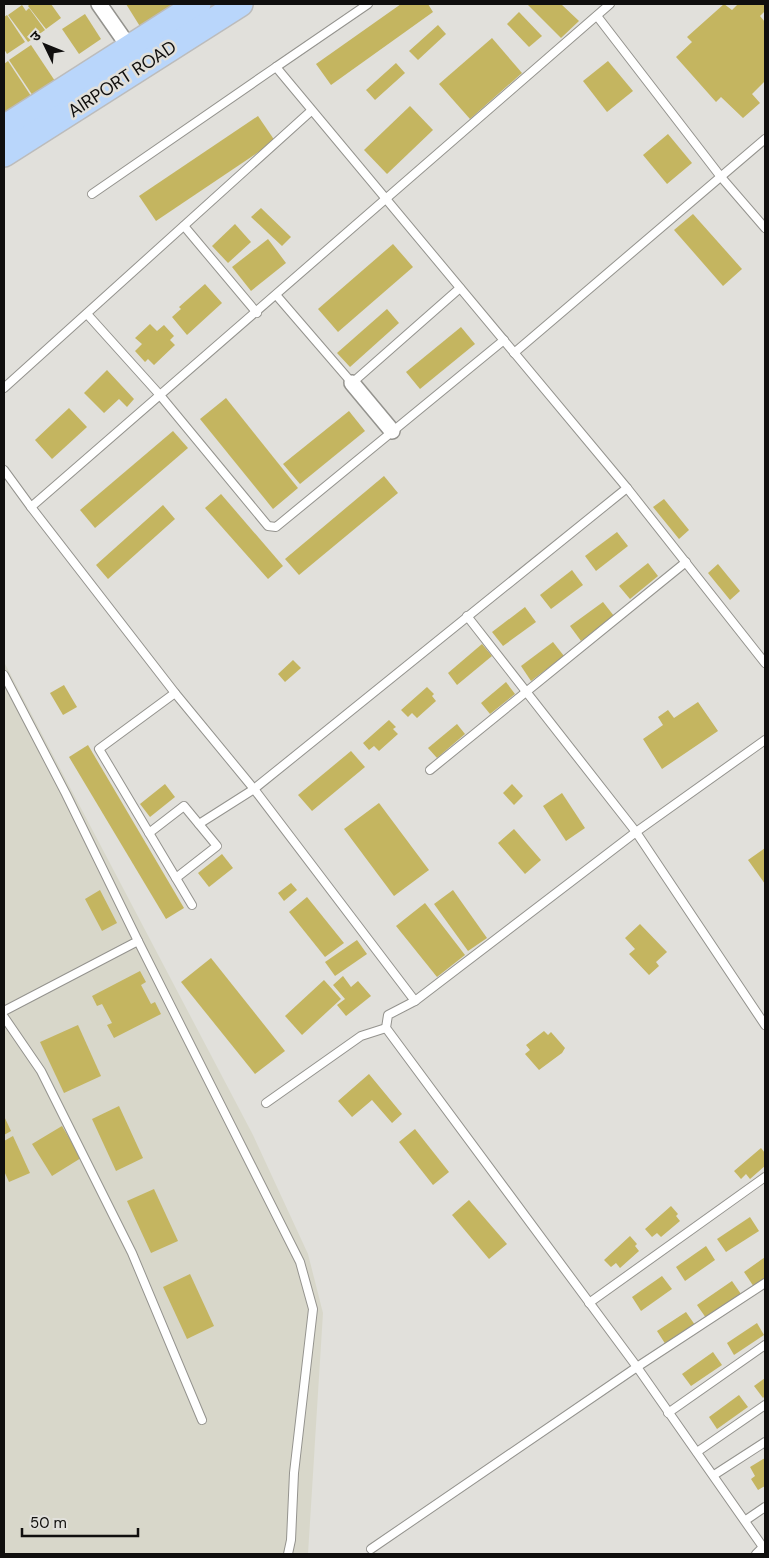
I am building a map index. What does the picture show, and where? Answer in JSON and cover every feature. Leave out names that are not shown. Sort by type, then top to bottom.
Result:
[{"type":"main road","name":"AIRPORT ROAD","points":[[4,128],[198,4]]},
{"type":"main road","name":"AIRPORT ROAD","points":[[4,154],[240,4]]},
{"type":"street","points":[[99,4],[129,48]]},
{"type":"street","points":[[352,382],[392,432]]},
{"type":"lane","points":[[92,194],[368,4]]},
{"type":"lane","points":[[31,507],[159,394],[277,296],[610,4]]},
{"type":"lane","points":[[597,16],[721,176],[765,228]]},
{"type":"lane","points":[[276,67],[627,488],[765,663]]},
{"type":"lane","points":[[4,388],[312,111]]},
{"type":"lane","points":[[514,353],[765,139]]},
{"type":"lane","points":[[184,226],[257,313]]},
{"type":"lane","points":[[277,296],[352,382],[460,288]]},
{"type":"lane","points":[[87,314],[159,394],[268,526],[276,527],[504,340]]},
{"type":"lane","points":[[4,470],[175,693],[254,789],[415,1001]]},
{"type":"lane","points":[[199,824],[254,789],[627,488]]},
{"type":"lane","points":[[430,770],[526,690],[686,562]]},
{"type":"lane","points":[[467,616],[636,832],[765,1025]]},
{"type":"lane","points":[[4,675],[66,794],[300,1262],[313,1309],[294,1473],[291,1540],[288,1554]]},
{"type":"lane","points":[[175,693],[99,749],[192,905]]},
{"type":"lane","points":[[756,1554],[764,1548],[746,1520],[637,1367],[386,1028],[388,1015],[415,1001],[636,832],[765,740]]},
{"type":"lane","points":[[149,833],[184,806],[217,846],[176,878]]},
{"type":"lane","points":[[4,1011],[138,941]]},
{"type":"lane","points":[[4,1017],[41,1071],[132,1253],[202,1420]]},
{"type":"lane","points":[[266,1103],[360,1036],[386,1028]]},
{"type":"lane","points":[[588,1303],[765,1176]]},
{"type":"lane","points":[[371,1549],[637,1367],[765,1284]]},
{"type":"lane","points":[[668,1413],[765,1345]]},
{"type":"lane","points":[[697,1452],[765,1405]]},
{"type":"lane","points":[[714,1475],[765,1442]]},
{"type":"lane","points":[[746,1520],[765,1508]]},
{"type":"shaded area","points":[[4,662],[253,1135],[308,1254],[323,1313],[308,1554],[4,1554]]},
{"type":"building","points":[[30,4],[51,4],[61,18],[46,29],[28,6]]},
{"type":"building","points":[[126,4],[179,4],[141,28]]},
{"type":"building","points":[[401,4],[428,4],[433,12],[331,85],[316,64]]},
{"type":"building","points":[[527,4],[561,4],[579,21],[561,38]]},
{"type":"building","points":[[724,4],[732,10],[738,4],[765,4],[765,11],[760,16],[765,22],[765,81],[752,94],[760,103],[743,118],[721,97],[716,102],[676,57],[692,42],[687,37]]},
{"type":"building","points":[[22,5],[26,11],[29,8],[45,30],[28,42],[8,15]]},
{"type":"building","points":[[519,12],[542,36],[529,47],[507,24]]},
{"type":"building","points":[[85,14],[101,39],[79,54],[62,29]]},
{"type":"building","points":[[7,15],[25,42],[7,54],[4,49],[4,17]]},
{"type":"building","points":[[438,25],[446,34],[418,60],[409,51]]},
{"type":"building","points":[[492,38],[522,73],[470,119],[439,84]]},
{"type":"building","points":[[31,45],[57,84],[35,99],[9,60]]},
{"type":"building","points":[[8,61],[33,99],[8,116],[4,110],[4,64]]},
{"type":"building","points":[[608,61],[633,91],[607,112],[583,81]]},
{"type":"building","points":[[396,63],[405,73],[375,100],[366,90]]},
{"type":"building","points":[[410,106],[433,130],[387,174],[364,150]]},
{"type":"building","points":[[258,116],[275,141],[156,221],[139,196]]},
{"type":"building","points":[[668,134],[692,163],[667,184],[643,155]]},
{"type":"building","points":[[261,208],[291,237],[282,246],[251,217]]},
{"type":"building","points":[[693,214],[742,269],[723,286],[674,230]]},
{"type":"building","points":[[235,224],[251,242],[228,263],[212,246]]},
{"type":"building","points":[[268,239],[286,263],[251,291],[232,267]]},
{"type":"building","points":[[393,244],[413,267],[338,332],[318,309]]},
{"type":"building","points":[[205,284],[222,303],[187,335],[172,317],[181,309],[179,307]]},
{"type":"building","points":[[387,309],[399,323],[350,367],[337,353]]},
{"type":"building","points":[[150,324],[157,331],[164,325],[174,336],[170,340],[175,345],[154,365],[148,359],[145,362],[135,351],[142,344],[135,338]]},
{"type":"building","points":[[461,327],[475,344],[420,389],[406,372]]},
{"type":"building","points":[[107,370],[134,399],[127,407],[119,399],[104,413],[84,393]]},
{"type":"building","points":[[226,398],[298,488],[273,509],[200,419]]},
{"type":"building","points":[[69,408],[87,427],[52,459],[35,440]]},
{"type":"building","points":[[349,411],[365,431],[300,484],[283,464]]},
{"type":"building","points":[[173,431],[188,448],[95,528],[80,510]]},
{"type":"building","points":[[384,476],[398,493],[299,575],[285,559]]},
{"type":"building","points":[[221,494],[283,566],[268,579],[205,508]]},
{"type":"building","points":[[664,499],[689,530],[679,539],[653,507]]},
{"type":"building","points":[[163,505],[175,519],[108,579],[96,565]]},
{"type":"building","points":[[617,532],[628,546],[596,571],[585,556]]},
{"type":"building","points":[[648,563],[658,576],[630,599],[619,586]]},
{"type":"building","points":[[718,564],[740,591],[730,600],[708,573]]},
{"type":"building","points":[[572,570],[583,585],[551,609],[540,595]]},
{"type":"building","points":[[603,602],[614,616],[581,641],[570,626]]},
{"type":"building","points":[[525,607],[536,622],[503,646],[492,632]]},
{"type":"building","points":[[553,642],[564,656],[531,681],[521,666]]},
{"type":"building","points":[[482,644],[492,656],[457,685],[448,673]]},
{"type":"building","points":[[293,660],[301,668],[285,682],[278,674]]},
{"type":"building","points":[[506,682],[515,694],[490,714],[481,703]]},
{"type":"building","points":[[64,685],[77,707],[63,715],[50,693]]},
{"type":"building","points":[[427,687],[434,694],[432,696],[436,701],[417,718],[412,713],[408,717],[401,710]]},
{"type":"building","points":[[698,702],[718,731],[662,769],[643,739],[663,725],[658,717],[668,710],[674,718]]},
{"type":"building","points":[[389,720],[396,727],[393,729],[398,734],[379,751],[374,746],[369,750],[363,743]]},
{"type":"building","points":[[457,724],[465,734],[437,758],[428,748]]},
{"type":"building","points":[[88,745],[184,908],[166,919],[69,757]]},
{"type":"building","points":[[351,751],[365,767],[312,811],[298,795]]},
{"type":"building","points":[[165,784],[175,797],[150,817],[140,804]]},
{"type":"building","points":[[512,784],[523,796],[514,805],[503,793]]},
{"type":"building","points":[[562,793],[585,828],[566,841],[543,806]]},
{"type":"building","points":[[379,803],[429,870],[394,896],[344,829]]},
{"type":"building","points":[[514,829],[541,860],[525,874],[498,843]]},
{"type":"building","points":[[765,848],[765,884],[748,860]]},
{"type":"building","points":[[222,854],[233,868],[209,887],[198,873]]},
{"type":"building","points":[[291,883],[297,890],[284,901],[278,893]]},
{"type":"building","points":[[100,890],[117,923],[102,931],[85,899]]},
{"type":"building","points":[[453,890],[487,938],[468,951],[434,904]]},
{"type":"building","points":[[307,897],[344,943],[325,957],[289,912]]},
{"type":"building","points":[[425,903],[465,955],[437,977],[396,926]]},
{"type":"building","points":[[640,924],[667,952],[656,962],[659,966],[649,975],[629,954],[635,949],[625,938]]},
{"type":"building","points":[[357,940],[367,954],[335,976],[325,962]]},
{"type":"building","points":[[211,958],[285,1051],[255,1074],[181,982]]},
{"type":"building","points":[[140,971],[146,982],[141,985],[151,1004],[155,1002],[161,1014],[114,1038],[107,1025],[112,1023],[102,1004],[97,1006],[92,996]]},
{"type":"building","points":[[343,976],[351,987],[358,981],[371,996],[346,1016],[337,1005],[345,999],[333,985]]},
{"type":"building","points":[[324,980],[341,999],[302,1035],[285,1016]]},
{"type":"building","points":[[78,1025],[101,1076],[64,1093],[40,1042]]},
{"type":"building","points":[[544,1031],[548,1035],[551,1032],[565,1048],[562,1053],[539,1070],[525,1054],[530,1050],[526,1045]]},
{"type":"building","points":[[369,1074],[402,1114],[392,1123],[372,1100],[352,1117],[338,1101]]},
{"type":"building","points":[[119,1106],[143,1158],[116,1171],[92,1119]]},
{"type":"building","points":[[4,1116],[11,1131],[4,1135]]},
{"type":"building","points":[[62,1126],[81,1158],[52,1176],[32,1144]]},
{"type":"building","points":[[415,1129],[449,1172],[433,1185],[399,1142]]},
{"type":"building","points":[[13,1136],[30,1173],[9,1182],[4,1171],[4,1141]]},
{"type":"building","points":[[761,1148],[765,1153],[765,1166],[750,1179],[746,1174],[741,1179],[734,1171]]},
{"type":"building","points":[[154,1189],[178,1241],[151,1253],[127,1201]]},
{"type":"building","points":[[469,1200],[507,1244],[489,1259],[452,1215]]},
{"type":"building","points":[[671,1206],[678,1214],[676,1216],[680,1221],[661,1237],[657,1233],[652,1237],[645,1229]]},
{"type":"building","points":[[750,1217],[759,1231],[726,1252],[717,1239]]},
{"type":"building","points":[[630,1236],[637,1244],[635,1246],[639,1251],[620,1268],[616,1263],[611,1267],[604,1260]]},
{"type":"building","points":[[706,1246],[715,1260],[685,1281],[676,1267]]},
{"type":"building","points":[[765,1257],[765,1279],[754,1287],[744,1272]]},
{"type":"building","points":[[190,1274],[214,1326],[187,1339],[163,1287]]},
{"type":"building","points":[[662,1276],[672,1289],[641,1311],[632,1297]]},
{"type":"building","points":[[732,1281],[741,1294],[706,1318],[697,1305]]},
{"type":"building","points":[[686,1312],[695,1325],[666,1345],[657,1331]]},
{"type":"building","points":[[757,1323],[764,1335],[734,1355],[727,1343]]},
{"type":"building","points":[[713,1352],[722,1365],[691,1386],[682,1374]]},
{"type":"building","points":[[765,1378],[765,1396],[763,1398],[754,1386]]},
{"type":"building","points":[[739,1395],[748,1407],[717,1429],[709,1417]]},
{"type":"building","points":[[765,1458],[765,1486],[758,1490],[751,1479],[755,1476],[750,1467]]}]
